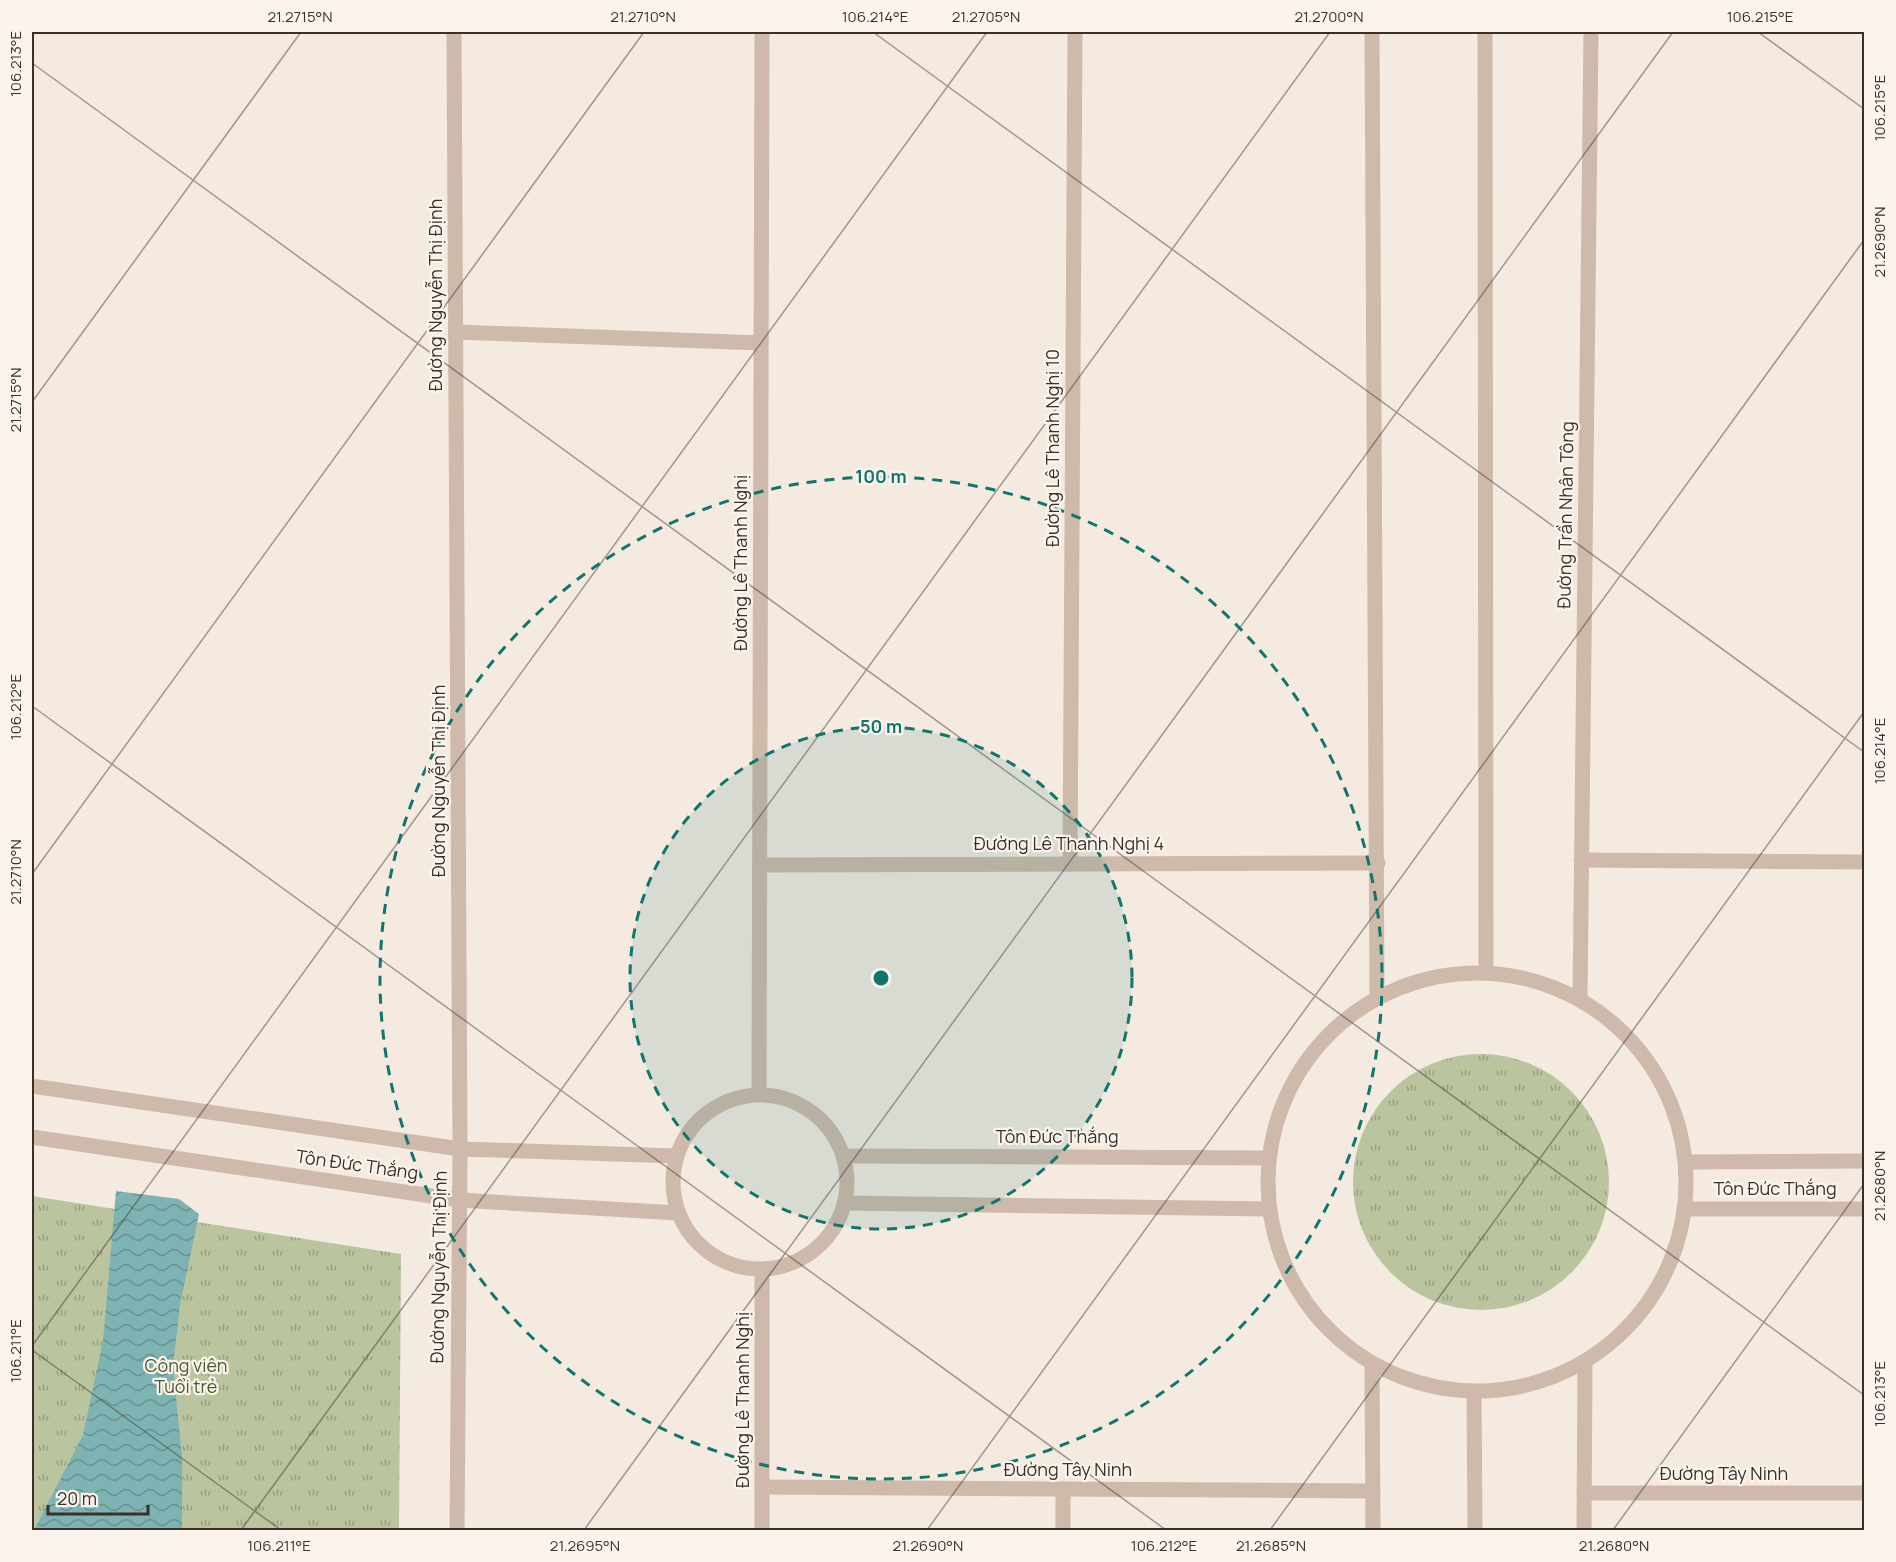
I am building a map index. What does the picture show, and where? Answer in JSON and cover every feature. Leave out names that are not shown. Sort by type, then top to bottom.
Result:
[{"type":"street","name":"Đường Nguyễn Thị Định","points":[[454,32],[460,1149],[457,1530]]},
{"type":"street","name":"Đường Lê Thanh Nghị","points":[[759,1094],[762,32]]},
{"type":"street","name":"Đường Lê Thanh Nghị 10","points":[[1070,864],[1075,32]]},
{"type":"street","points":[[1372,32],[1377,997]]},
{"type":"street","points":[[1485,32],[1486,972]]},
{"type":"street","name":"Đường Trần Nhân Tông","points":[[1580,998],[1591,32]]},
{"type":"street","points":[[456,332],[761,343]]},
{"type":"street","points":[[1581,860],[1864,862]]},
{"type":"street","name":"Đường Lê Thanh Nghị 4","points":[[760,865],[1378,863]]},
{"type":"street","points":[[1486,972],[1534,980],[1580,998],[1621,1028],[1653,1066],[1675,1112],[1686,1162],[1685,1209],[1673,1255],[1652,1297],[1622,1332],[1585,1362],[1532,1384],[1474,1392],[1421,1385],[1372,1364],[1333,1335],[1302,1298],[1280,1256],[1269,1209],[1267,1183],[1269,1158],[1280,1109],[1304,1064],[1336,1026],[1377,997],[1430,977],[1486,972]]},
{"type":"street","name":"Tôn Đức Thắng","points":[[32,1086],[460,1149],[676,1156]]},
{"type":"street","points":[[759,1094],[787,1098],[812,1110],[832,1130],[844,1156],[848,1180],[846,1203],[837,1225],[806,1257],[785,1266],[762,1270],[736,1266],[711,1255],[691,1237],[678,1213],[672,1185],[676,1156],[688,1131],[707,1111],[732,1098],[759,1094]]},
{"type":"street","name":"Tôn Đức Thắng","points":[[32,1137],[459,1200],[678,1213]]},
{"type":"street","name":"Tôn Đức Thắng","points":[[844,1156],[1269,1158]]},
{"type":"street","name":"Tôn Đức Thắng","points":[[1686,1162],[1864,1161]]},
{"type":"street","points":[[846,1203],[1269,1209]]},
{"type":"street","name":"Tôn Đức Thắng","points":[[1685,1209],[1864,1209]]},
{"type":"street","name":"Đường Lê Thanh Nghị","points":[[762,1270],[762,1530]]},
{"type":"street","points":[[1584,1530],[1585,1362]]},
{"type":"street","points":[[1372,1364],[1373,1530]]},
{"type":"street","points":[[1474,1392],[1475,1530]]},
{"type":"street","name":"Đường Tây Ninh","points":[[762,1486],[1373,1491]]},
{"type":"street","points":[[1063,1489],[1063,1530]]},
{"type":"street","name":"Đường Tây Ninh","points":[[1584,1493],[1864,1493]]},
{"type":"green space","points":[[1481,1054],[1518,1060],[1541,1069],[1562,1083],[1580,1101],[1599,1133],[1606,1157],[1609,1182],[1603,1219],[1594,1242],[1580,1263],[1562,1281],[1530,1300],[1506,1307],[1481,1310],[1444,1304],[1421,1295],[1400,1281],[1382,1263],[1363,1231],[1356,1207],[1353,1182],[1359,1145],[1368,1122],[1382,1101],[1400,1083],[1432,1064],[1456,1057]]},
{"type":"green space","name":"Công viên Tuổi trẻ","points":[[32,1196],[401,1254],[399,1530],[32,1530]]},
{"type":"water","points":[[116,1191],[179,1199],[199,1214],[180,1305],[173,1366],[182,1458],[182,1530],[34,1530],[83,1435],[103,1341]]}]
